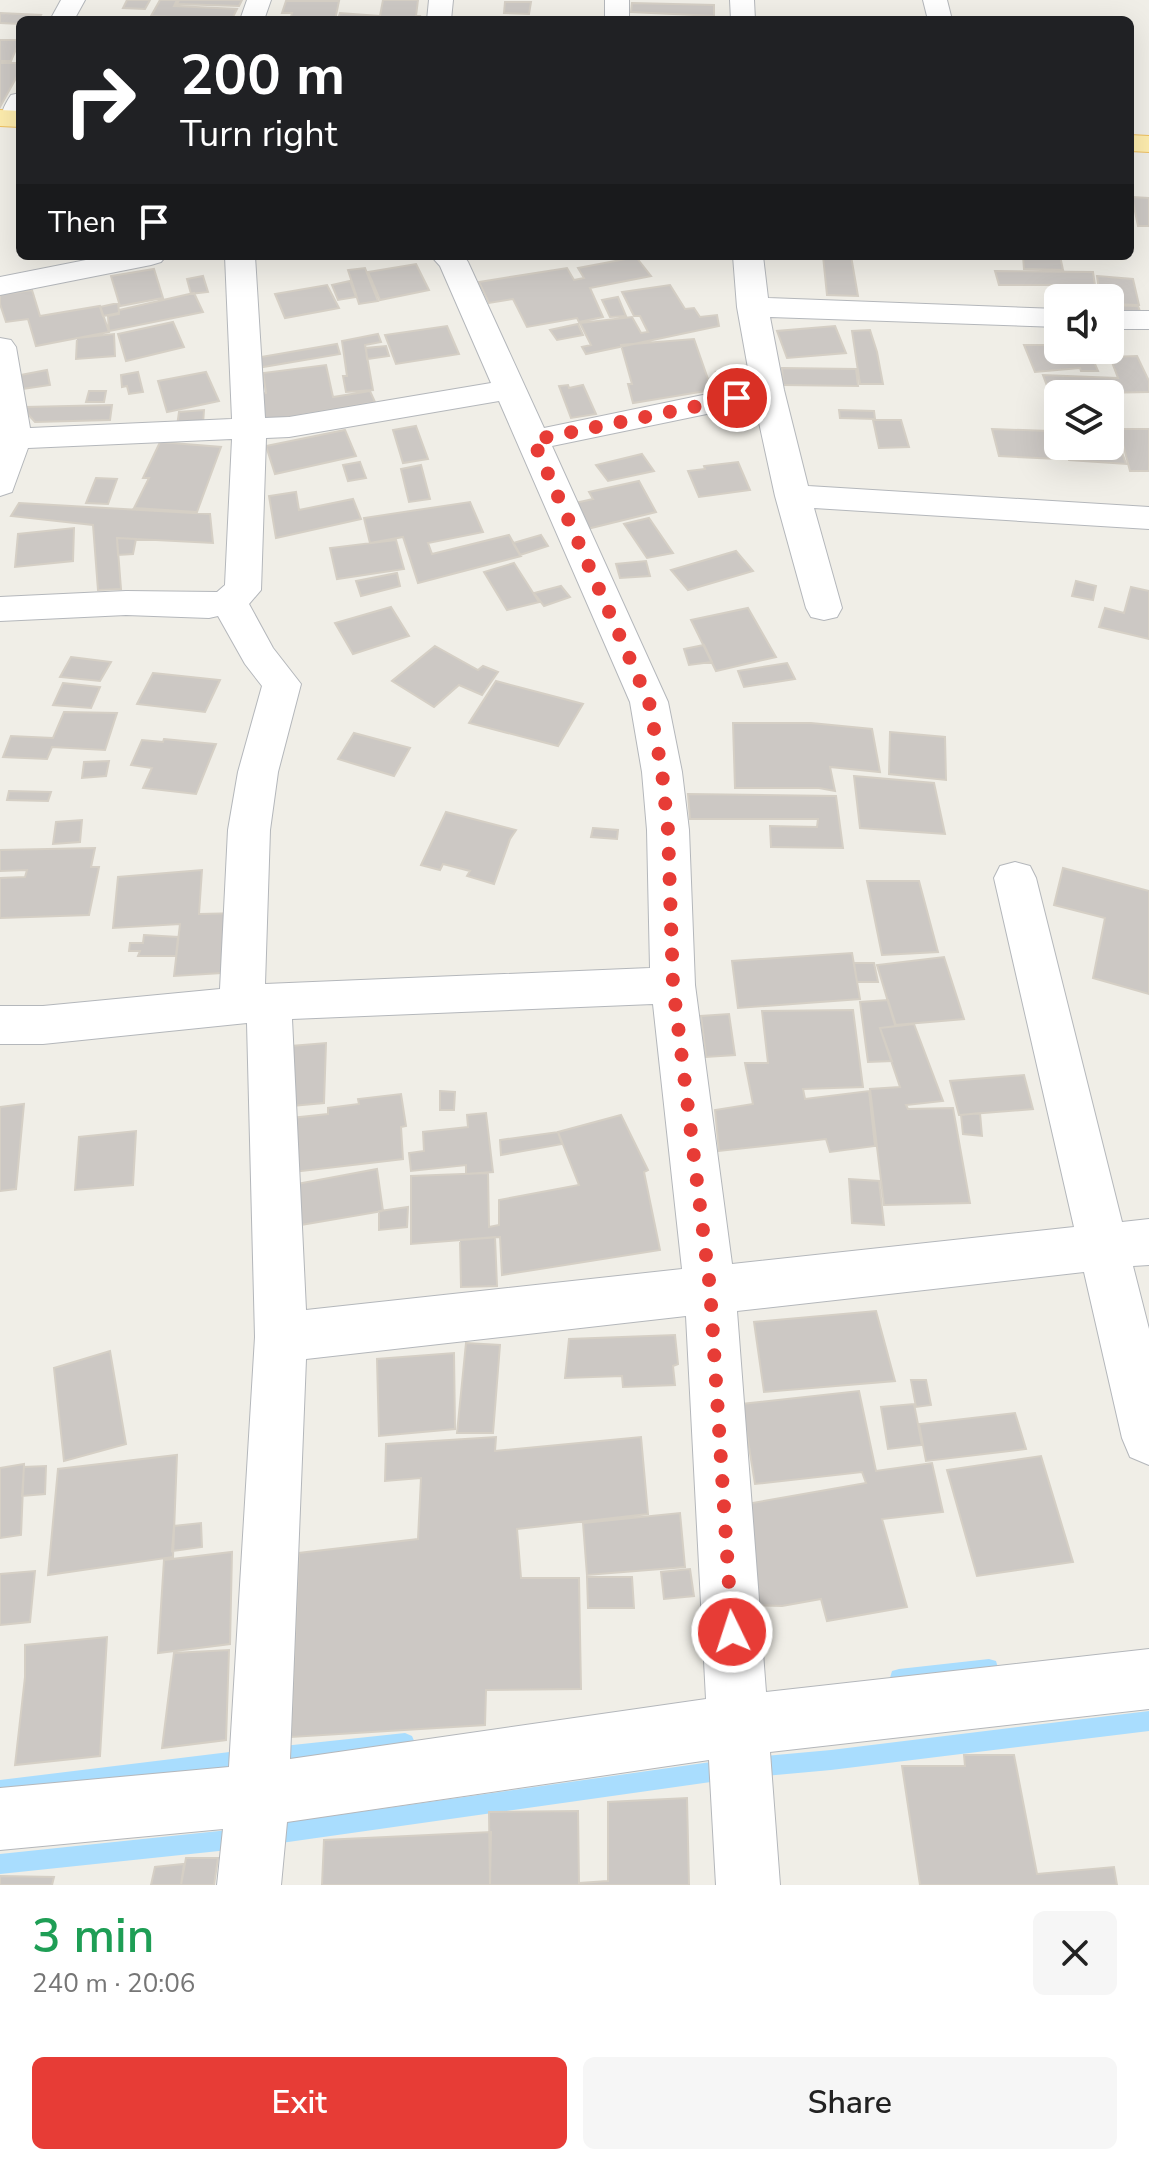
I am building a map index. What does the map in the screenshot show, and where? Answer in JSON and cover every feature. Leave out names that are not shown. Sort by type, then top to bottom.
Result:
[{"type":"street","points":[[726,0],[742,0]]},
{"type":"street","points":[[0,286],[131,260]]},
{"type":"street","points":[[0,609],[126,603],[209,606],[229,601],[243,590],[249,346],[240,260]]},
{"type":"street","points":[[449,260],[459,273],[649,702],[662,772],[668,830],[673,985],[710,1288],[748,1885]]},
{"type":"street","points":[[748,260],[752,307],[766,392],[824,608]]},
{"type":"street","points":[[752,307],[1044,317]]},
{"type":"street","points":[[1124,320],[1149,320]]},
{"type":"street","points":[[0,347],[8,440],[0,485]]},
{"type":"street","points":[[8,440],[321,424],[510,389]]},
{"type":"street","points":[[533,440],[766,392]]},
{"type":"street","points":[[792,496],[1149,518]]},
{"type":"street","points":[[229,601],[258,655],[282,684],[279,712],[258,771],[245,859],[281,1337],[258,1795],[249,1885]]},
{"type":"street","points":[[1015,878],[1127,1243],[1149,1438]]},
{"type":"street","points":[[0,1025],[43,1025],[256,1003],[673,985]]},
{"type":"street","points":[[281,1337],[1127,1243]]},
{"type":"street","points":[[0,1819],[258,1795],[738,1725],[1149,1679]]},
{"type":"building","points":[[127,0],[150,0],[145,9],[123,8]]},
{"type":"building","points":[[160,0],[177,0],[174,6],[237,9],[234,16],[151,16]]},
{"type":"building","points":[[179,0],[242,0],[239,6],[177,4]]},
{"type":"building","points":[[383,0],[418,0],[416,16],[380,16]]},
{"type":"building","points":[[286,1],[339,1],[336,16],[291,16],[292,13],[282,13]]},
{"type":"building","points":[[505,2],[531,2],[529,14],[504,13]]},
{"type":"building","points":[[632,3],[714,5],[714,16],[631,12]]},
{"type":"building","points":[[0,13],[41,15],[16,16],[16,24],[0,23]]},
{"type":"building","points":[[340,13],[380,16],[339,16]]},
{"type":"building","points":[[0,40],[16,40],[11,61],[0,61]]},
{"type":"building","points":[[0,63],[16,63],[16,78],[0,107]]},
{"type":"building","points":[[1134,197],[1149,198],[1149,226],[1138,226]]},
{"type":"building","points":[[638,260],[651,276],[590,288],[603,317],[579,322],[577,318],[527,327],[513,299],[489,303],[479,282],[567,268],[574,280],[584,278],[578,268]]},
{"type":"building","points":[[823,260],[852,260],[858,296],[827,295]]},
{"type":"building","points":[[1023,260],[1061,260],[1063,270],[1024,269]]},
{"type":"building","points":[[416,264],[429,290],[380,300],[368,272]]},
{"type":"building","points":[[365,268],[378,301],[359,304],[348,270]]},
{"type":"building","points":[[154,269],[163,298],[120,306],[111,276]]},
{"type":"building","points":[[995,271],[1093,272],[1095,284],[1044,284],[999,285]]},
{"type":"building","points":[[203,276],[208,292],[191,294],[187,279]]},
{"type":"building","points":[[1097,276],[1133,279],[1139,305],[1124,304],[1124,284],[1098,284]]},
{"type":"building","points":[[350,281],[356,297],[338,300],[332,285]]},
{"type":"building","points":[[327,285],[339,308],[285,318],[275,294]]},
{"type":"building","points":[[670,285],[685,309],[694,308],[700,317],[717,315],[719,326],[586,354],[582,347],[591,345],[580,323],[632,317],[641,333],[648,332],[640,316],[634,316],[622,292]]},
{"type":"building","points":[[32,290],[40,316],[100,306],[109,332],[36,346],[28,319],[6,322],[0,304],[0,295]]},
{"type":"building","points":[[194,293],[203,312],[109,331],[108,316],[119,314],[119,310]]},
{"type":"building","points":[[618,297],[626,316],[610,317],[602,300]]},
{"type":"building","points":[[118,303],[119,313],[103,316],[100,307]]},
{"type":"building","points":[[1124,306],[1138,306],[1141,314],[1124,313]]},
{"type":"building","points":[[173,322],[184,347],[126,361],[118,334]]},
{"type":"building","points":[[578,324],[583,335],[557,340],[550,330]]},
{"type":"building","points":[[447,326],[459,354],[396,364],[385,335]]},
{"type":"building","points":[[835,326],[846,353],[787,358],[777,331]]},
{"type":"building","points":[[870,330],[883,384],[860,384],[852,331]]},
{"type":"building","points":[[114,334],[115,356],[76,359],[77,338]]},
{"type":"building","points":[[378,334],[381,342],[365,345],[373,390],[346,392],[342,341]]},
{"type":"building","points":[[694,339],[708,379],[718,378],[716,372],[731,370],[736,386],[633,403],[628,384],[632,384],[621,345]]},
{"type":"building","points":[[337,344],[340,354],[257,368],[255,358]]},
{"type":"building","points":[[1024,345],[1044,345],[1044,364],[1095,364],[1098,371],[1081,371],[1080,368],[1035,372]]},
{"type":"building","points":[[386,346],[389,356],[367,359],[366,348]]},
{"type":"building","points":[[1124,356],[1137,356],[1149,381],[1149,392],[1124,393],[1124,380],[1045,380],[1043,375],[1118,378],[1113,364],[1124,364]]},
{"type":"building","points":[[326,365],[333,397],[370,391],[375,402],[265,421],[261,394],[266,393],[263,373]]},
{"type":"building","points":[[782,368],[856,369],[858,386],[783,385]]},
{"type":"building","points":[[47,370],[50,385],[15,390],[15,376]]},
{"type":"building","points":[[138,372],[143,392],[129,394],[127,386],[122,387],[121,375]]},
{"type":"building","points":[[206,372],[219,401],[167,412],[158,381]]},
{"type":"building","points":[[568,385],[569,388],[583,385],[596,414],[571,418],[559,386]]},
{"type":"building","points":[[89,391],[106,391],[104,402],[86,402]]},
{"type":"building","points":[[112,405],[110,420],[35,422],[24,410],[25,407]]},
{"type":"building","points":[[204,410],[203,424],[177,426],[179,412]]},
{"type":"building","points":[[839,410],[874,411],[875,419],[840,418]]},
{"type":"building","points":[[873,420],[901,420],[909,447],[879,448]]},
{"type":"building","points":[[416,426],[428,459],[403,463],[393,430]]},
{"type":"building","points":[[992,429],[1044,431],[1044,458],[999,456]]},
{"type":"building","points":[[1124,429],[1149,429],[1149,471],[1130,471],[1124,448]]},
{"type":"building","points":[[345,430],[356,456],[275,474],[266,446]]},
{"type":"building","points":[[160,442],[221,447],[197,512],[134,508],[149,478],[143,478]]},
{"type":"building","points":[[642,454],[654,471],[608,481],[596,465]]},
{"type":"building","points":[[1124,458],[1126,464],[1069,460]]},
{"type":"building","points":[[360,462],[366,478],[348,481],[343,465]]},
{"type":"building","points":[[738,462],[750,490],[699,497],[688,471]]},
{"type":"building","points":[[421,465],[430,499],[409,502],[401,469]]},
{"type":"building","points":[[96,478],[117,479],[108,504],[86,503]]},
{"type":"building","points":[[639,481],[656,512],[587,529],[571,504],[593,499],[589,492]]},
{"type":"building","points":[[296,492],[299,510],[353,499],[361,519],[276,538],[269,496]]},
{"type":"building","points":[[470,502],[483,532],[428,543],[432,554],[509,535],[521,556],[418,583],[403,537],[370,543],[364,518]]},
{"type":"building","points":[[19,503],[210,514],[213,543],[117,538],[121,589],[98,590],[93,525],[11,516]]},
{"type":"building","points":[[649,518],[673,553],[647,558],[624,524]]},
{"type":"building","points":[[74,528],[73,561],[15,567],[18,534]]},
{"type":"building","points":[[541,535],[548,546],[520,555],[513,543]]},
{"type":"building","points":[[117,538],[136,539],[133,554],[118,555]]},
{"type":"building","points":[[396,540],[404,569],[337,579],[330,548]]},
{"type":"building","points":[[736,551],[753,571],[688,590],[671,570]]},
{"type":"building","points":[[646,561],[650,576],[620,578],[616,564]]},
{"type":"building","points":[[514,563],[539,602],[507,610],[484,572]]},
{"type":"building","points":[[397,573],[400,586],[361,596],[356,581]]},
{"type":"building","points":[[1076,581],[1096,586],[1093,600],[1072,596]]},
{"type":"building","points":[[561,586],[570,597],[544,606],[534,593]]},
{"type":"building","points":[[1131,587],[1149,591],[1149,639],[1099,627],[1105,608],[1124,613]]},
{"type":"building","points":[[391,607],[409,636],[353,654],[335,623]]},
{"type":"building","points":[[748,608],[776,657],[716,671],[691,620]]},
{"type":"building","points":[[704,645],[712,662],[689,665],[684,649]]},
{"type":"building","points":[[435,646],[478,670],[483,666],[498,672],[482,695],[459,685],[434,707],[392,681]]},
{"type":"building","points":[[71,657],[111,662],[100,681],[60,677]]},
{"type":"building","points":[[787,663],[795,679],[744,687],[738,671]]},
{"type":"building","points":[[153,673],[220,680],[205,712],[137,704]]},
{"type":"building","points":[[496,681],[583,704],[558,746],[469,723]]},
{"type":"building","points":[[63,683],[100,687],[91,708],[53,705]]},
{"type":"building","points":[[64,712],[117,713],[105,750],[52,747],[47,759],[3,757],[11,736],[53,738]]},
{"type":"building","points":[[733,723],[811,723],[872,729],[880,772],[830,767],[835,791],[819,788],[735,788]]},
{"type":"building","points":[[890,732],[945,737],[946,780],[889,774]]},
{"type":"building","points":[[354,733],[410,748],[394,776],[338,759]]},
{"type":"building","points":[[164,739],[216,744],[196,794],[143,788],[152,768],[131,765],[142,740],[163,742]]},
{"type":"building","points":[[109,761],[106,776],[82,778],[84,762]]},
{"type":"building","points":[[854,776],[934,783],[945,834],[860,828]]},
{"type":"building","points":[[9,791],[51,792],[48,801],[7,800]]},
{"type":"building","points":[[688,794],[836,796],[843,848],[771,847],[770,826],[817,827],[818,819],[690,819]]},
{"type":"building","points":[[446,812],[516,830],[494,884],[467,876],[470,871],[443,864],[440,870],[421,865]]},
{"type":"building","points":[[82,820],[80,842],[53,844],[56,822]]},
{"type":"building","points":[[593,828],[618,830],[617,839],[591,837]]},
{"type":"building","points":[[95,848],[91,867],[99,867],[89,915],[0,918],[0,878],[25,877],[27,870],[0,871],[0,850]]},
{"type":"building","points":[[1063,868],[1149,891],[1149,994],[1093,978],[1105,918],[1054,905]]},
{"type":"building","points":[[202,870],[199,914],[242,913],[238,972],[174,976],[180,924],[113,928],[118,877]]},
{"type":"building","points":[[867,881],[919,881],[938,952],[882,955]]},
{"type":"building","points":[[144,935],[178,937],[176,956],[138,956],[140,951],[129,951],[130,943],[143,943]]},
{"type":"building","points":[[852,953],[860,999],[738,1008],[732,961]]},
{"type":"building","points":[[944,957],[964,1019],[895,1025],[877,965]]},
{"type":"building","points":[[854,963],[874,963],[878,982],[857,982]]},
{"type":"building","points":[[888,1000],[896,1026],[880,1028],[892,1061],[868,1062],[860,1002]]},
{"type":"building","points":[[853,1010],[863,1087],[803,1089],[805,1099],[869,1091],[875,1146],[830,1152],[826,1139],[719,1151],[715,1110],[753,1104],[745,1063],[768,1063],[762,1011]]},
{"type":"building","points":[[729,1014],[735,1055],[706,1057],[701,1016]]},
{"type":"building","points":[[914,1024],[943,1101],[906,1105],[908,1109],[953,1108],[970,1203],[884,1205],[870,1089],[900,1087],[880,1028]]},
{"type":"building","points":[[326,1043],[324,1103],[281,1107],[279,1047]]},
{"type":"building","points":[[1024,1075],[1033,1109],[959,1115],[950,1081]]},
{"type":"building","points":[[440,1091],[455,1092],[454,1110],[440,1110]]},
{"type":"building","points":[[401,1094],[406,1126],[401,1127],[403,1159],[285,1173],[282,1119],[328,1114],[328,1108],[359,1104],[358,1099]]},
{"type":"building","points":[[24,1104],[16,1189],[0,1191],[0,1107]]},
{"type":"building","points":[[486,1113],[493,1172],[466,1174],[466,1165],[411,1171],[409,1153],[424,1151],[423,1132],[468,1127],[467,1115]]},
{"type":"building","points":[[980,1113],[982,1136],[963,1134],[961,1115]]},
{"type":"building","points":[[621,1115],[648,1170],[644,1172],[660,1250],[502,1275],[500,1237],[411,1244],[411,1176],[488,1173],[489,1227],[499,1225],[499,1200],[579,1185],[558,1132]]},
{"type":"building","points":[[136,1131],[133,1185],[75,1190],[79,1137]]},
{"type":"building","points":[[558,1132],[562,1144],[501,1155],[500,1140]]},
{"type":"building","points":[[377,1169],[383,1211],[289,1227],[286,1186]]},
{"type":"building","points":[[849,1179],[879,1181],[884,1225],[852,1223]]},
{"type":"building","points":[[408,1207],[407,1227],[379,1230],[379,1211]]},
{"type":"building","points":[[495,1237],[497,1286],[461,1287],[460,1240]]},
{"type":"building","points":[[876,1311],[895,1381],[764,1392],[754,1322]]},
{"type":"building","points":[[675,1335],[678,1364],[673,1366],[675,1385],[623,1387],[622,1376],[565,1378],[569,1339]]},
{"type":"building","points":[[466,1343],[500,1345],[493,1433],[457,1433]]},
{"type":"building","points":[[110,1351],[126,1444],[64,1461],[54,1368]]},
{"type":"building","points":[[454,1353],[455,1429],[379,1436],[377,1359]]},
{"type":"building","points":[[911,1380],[926,1380],[931,1405],[916,1407]]},
{"type":"building","points":[[859,1391],[876,1471],[932,1463],[943,1512],[882,1519],[907,1607],[827,1621],[821,1599],[782,1606],[750,1605],[741,1505],[866,1483],[862,1472],[755,1484],[742,1404]]},
{"type":"building","points":[[914,1404],[922,1445],[888,1449],[881,1407]]},
{"type":"building","points":[[1015,1413],[1026,1449],[926,1461],[919,1424]]},
{"type":"building","points":[[496,1437],[495,1451],[641,1437],[648,1514],[517,1529],[521,1578],[579,1578],[581,1689],[486,1690],[485,1725],[291,1737],[299,1553],[418,1539],[421,1478],[385,1481],[386,1444]]},
{"type":"building","points":[[177,1455],[173,1557],[48,1575],[58,1469]]},
{"type":"building","points":[[1041,1456],[1073,1562],[977,1576],[947,1470]]},
{"type":"building","points":[[24,1464],[21,1535],[0,1538],[0,1468]]},
{"type":"building","points":[[46,1466],[45,1494],[22,1496],[24,1467]]},
{"type":"building","points":[[680,1513],[685,1567],[587,1575],[583,1523]]},
{"type":"building","points":[[201,1523],[202,1547],[172,1551],[174,1526]]},
{"type":"building","points":[[232,1552],[230,1644],[158,1653],[164,1560]]},
{"type":"building","points":[[690,1569],[694,1596],[664,1599],[661,1572]]},
{"type":"building","points":[[35,1571],[30,1622],[0,1625],[0,1574]]},
{"type":"building","points":[[587,1577],[632,1577],[634,1608],[588,1608]]},
{"type":"building","points":[[107,1637],[100,1756],[15,1765],[25,1677],[25,1645]]},
{"type":"building","points":[[229,1650],[226,1740],[162,1748],[174,1653]]},
{"type":"building","points":[[964,1755],[1014,1755],[1037,1874],[1114,1867],[1117,1885],[920,1885],[902,1766],[965,1766]]},
{"type":"building","points":[[687,1798],[689,1885],[490,1885],[489,1812],[578,1811],[579,1883],[608,1881],[608,1802]]},
{"type":"building","points":[[491,1832],[490,1885],[322,1885],[324,1840]]},
{"type":"building","points":[[186,1858],[218,1858],[214,1885],[181,1885]]},
{"type":"building","points":[[184,1864],[181,1885],[151,1885],[155,1867]]},
{"type":"building","points":[[0,1876],[54,1877],[52,1885],[0,1885]]},
{"type":"waterway","points":[[899,1678],[989,1668]]},
{"type":"waterway","points":[[754,1767],[1149,1721]]},
{"type":"waterway","points":[[274,1757],[405,1743]]},
{"type":"waterway","points":[[0,1790],[246,1760]]},
{"type":"waterway","points":[[267,1835],[725,1770]]},
{"type":"waterway","points":[[0,1864],[238,1839]]},
{"type":"route","points":[[732,1632],[710,1288],[673,985],[668,830],[662,772],[649,702],[533,440],[737,398]]}]
